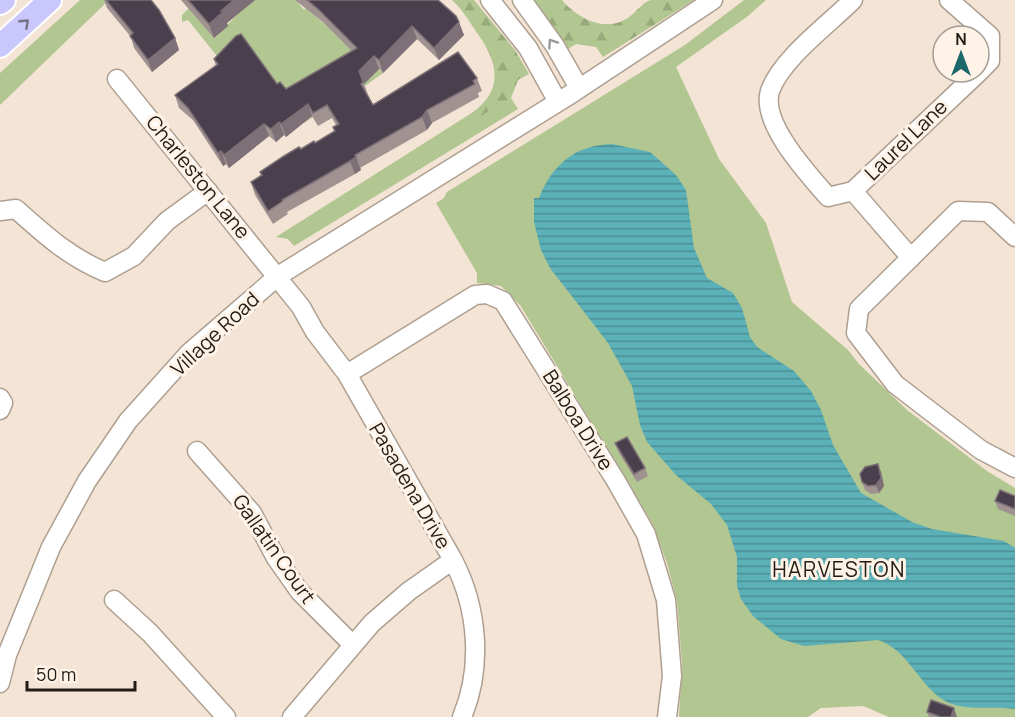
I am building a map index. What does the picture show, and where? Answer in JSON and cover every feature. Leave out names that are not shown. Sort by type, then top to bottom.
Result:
[{"type":"main road","points":[[0,3],[4,0]]},
{"type":"main road","points":[[0,46],[50,0]]},
{"type":"street","points":[[490,0],[528,48],[558,102]]},
{"type":"street","points":[[522,0],[555,46],[579,88]]},
{"type":"street","name":"Village Road","points":[[0,683],[7,655],[51,547],[87,481],[128,421],[189,353],[278,276],[558,102],[713,0]]},
{"type":"street","name":"Laurel Lane","points":[[854,0],[783,68],[770,92],[770,111],[795,159],[828,197],[853,191],[966,84]]},
{"type":"street","name":"Laurel Lane","points":[[949,0],[976,24]]},
{"type":"street","name":"Charleston Lane","points":[[117,79],[278,276]]},
{"type":"street","points":[[0,211],[16,209],[55,244],[80,261],[105,272],[134,256],[167,221],[208,191]]},
{"type":"street","points":[[853,191],[911,258]]},
{"type":"street","points":[[1015,237],[988,212],[958,211],[860,309],[856,333],[895,384],[981,450],[1015,468]]},
{"type":"street","name":"Pasadena Drive","points":[[278,276],[347,374],[464,582],[475,637],[474,669],[462,717]]},
{"type":"street","name":"Balboa Drive","points":[[347,374],[475,296],[487,294],[503,301],[616,481],[646,534],[666,600],[672,676],[666,717]]},
{"type":"street","points":[[0,398],[3,403],[0,410]]},
{"type":"street","name":"Gallatin Court","points":[[197,451],[252,513],[276,558],[300,592],[353,645]]},
{"type":"street","points":[[292,717],[372,623],[409,591],[453,560]]},
{"type":"street","points":[[114,600],[150,633],[226,717]]},
{"type":"green space","points":[[80,0],[109,0],[0,105],[0,73]]},
{"type":"green space","points":[[251,0],[296,0],[304,10],[306,8],[323,23],[325,21],[353,49],[352,51],[383,73],[365,86],[354,66],[303,100],[313,117],[304,123],[225,66],[188,20],[182,22],[182,15],[189,8],[215,38]]},
{"type":"green space","points":[[452,0],[474,0],[515,50],[529,74],[518,80],[511,98],[471,123],[467,116],[480,107],[488,97],[495,76],[483,42]]},
{"type":"green space","points":[[534,0],[562,0],[584,18],[602,24],[611,24],[629,17],[651,0],[694,0],[603,57],[596,47],[576,44],[568,49]]},
{"type":"green space","points":[[744,0],[766,0],[748,16],[676,67],[719,159],[766,223],[792,302],[848,350],[859,364],[907,410],[987,471],[1015,488],[1015,717],[889,717],[863,706],[821,708],[808,717],[679,717],[682,663],[677,601],[667,563],[651,521],[520,305],[501,286],[477,283],[477,273],[436,203],[444,198],[447,192],[685,45]]},
{"type":"green space","points":[[511,98],[518,109],[294,246],[288,239],[276,237],[467,116],[471,122]]},
{"type":"water","points":[[612,144],[650,152],[676,175],[686,190],[694,248],[707,278],[733,293],[742,308],[750,337],[757,347],[794,371],[811,391],[821,410],[833,445],[861,493],[912,522],[932,529],[1004,541],[1015,548],[1015,709],[959,706],[942,699],[897,651],[878,640],[804,646],[781,639],[753,616],[741,599],[737,586],[737,557],[727,525],[711,504],[676,475],[647,442],[640,425],[632,386],[608,343],[550,268],[541,250],[534,222],[534,198],[539,198],[544,186],[566,159],[587,148]]},
{"type":"building","points":[[106,0],[151,0],[175,38],[148,60],[130,36],[133,33]]},
{"type":"building","points":[[188,0],[234,0],[209,24]]},
{"type":"building","points":[[307,0],[438,0],[456,16],[459,22],[434,48],[412,26],[379,60],[374,56],[359,71],[363,82],[361,84],[373,105],[458,52],[477,78],[473,81],[475,84],[427,110],[422,117],[355,155],[356,157],[350,161],[282,200],[268,211],[251,182],[262,175],[260,172],[284,156],[299,147],[301,149],[314,141],[315,143],[335,131],[333,127],[339,124],[327,105],[313,113],[308,104],[271,129],[264,124],[224,155],[221,151],[218,153],[188,108],[175,95],[218,64],[214,59],[236,36],[241,34],[277,84],[280,82],[286,89],[357,48]]},
{"type":"building","points":[[627,437],[645,468],[634,474],[615,443]]},
{"type":"building","points":[[878,464],[881,478],[876,485],[868,486],[862,482],[860,474],[865,467]]},
{"type":"building","points":[[1000,490],[1015,496],[1015,509],[995,501]]},
{"type":"building","points":[[931,700],[954,708],[951,717],[941,717],[927,712]]},
{"type":"district","name":"HARVESTON","points":[[839,570]]}]
